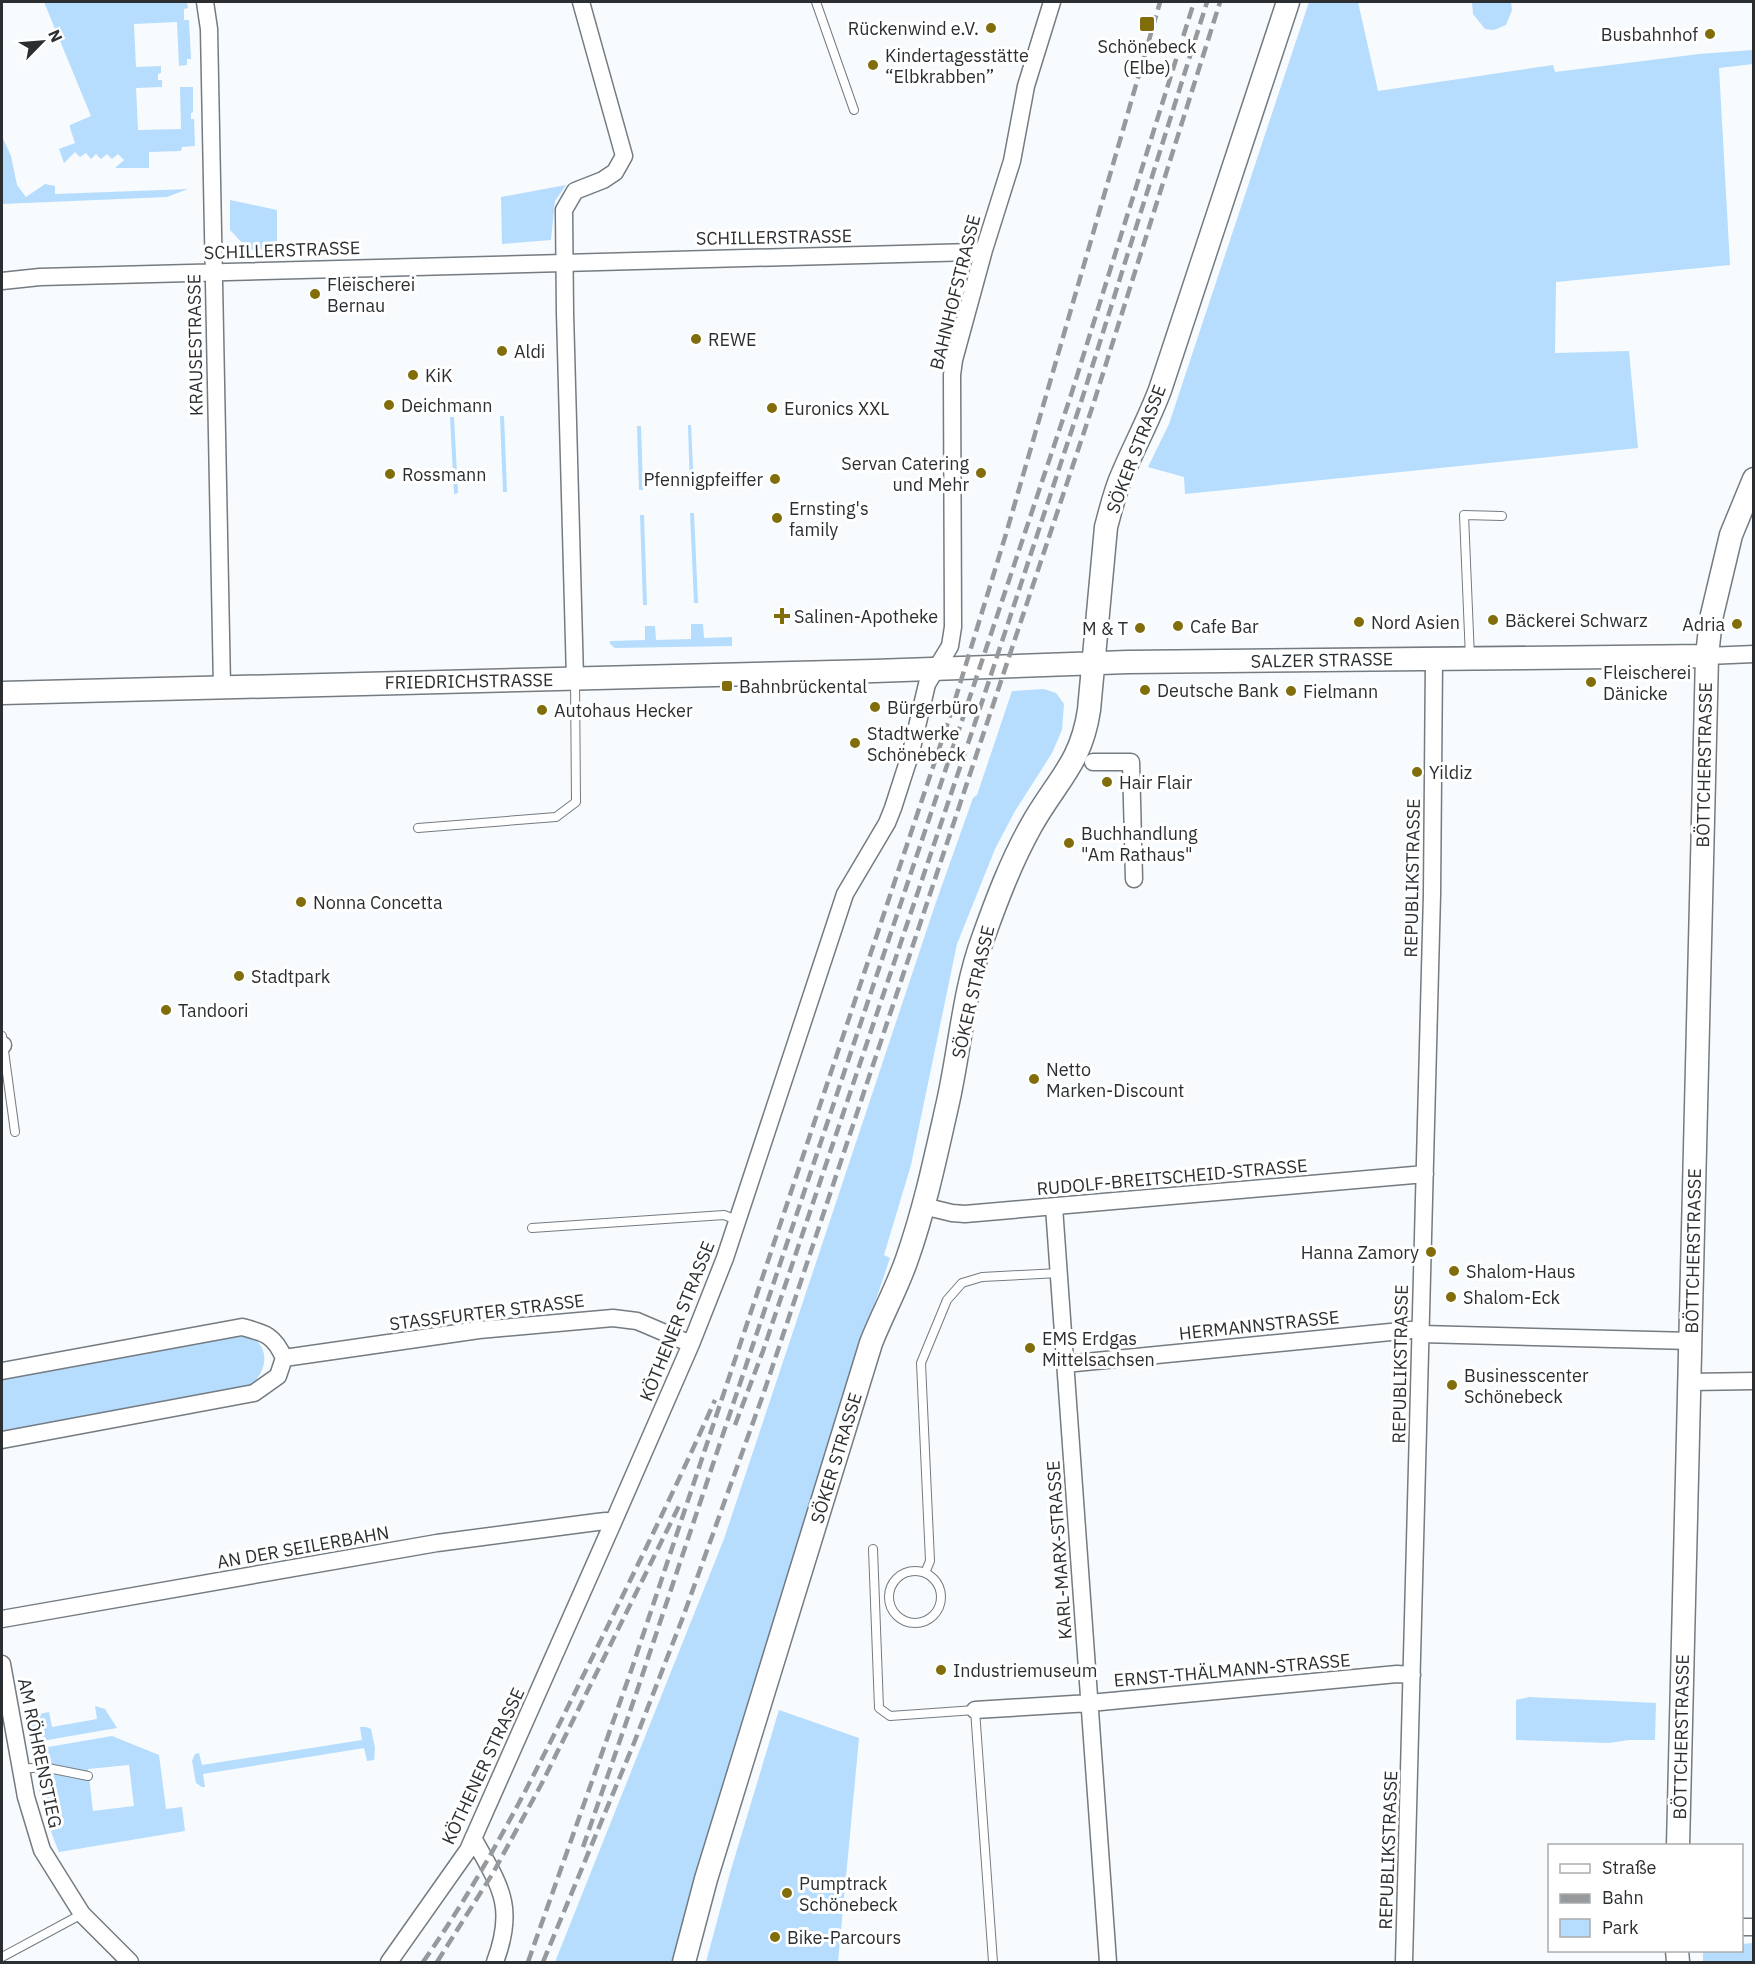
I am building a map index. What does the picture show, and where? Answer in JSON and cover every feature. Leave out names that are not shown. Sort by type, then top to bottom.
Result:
[{"type":"street","name":"KRAUSESTRASSE","points":[[205,2],[209,29],[222,687]]},
{"type":"street","points":[[575,678],[564,210],[575,191],[603,180],[615,172],[624,156],[581,2]]},
{"type":"street","name":"BAHNHOFSTRASSE","points":[[937,668],[950,646],[953,627],[952,375],[954,360],[984,250],[1012,161],[1026,86],[1052,2]]},
{"type":"street","name":"SÖKER STRASSE","points":[[684,1962],[706,1880],[872,1343],[904,1265],[923,1206],[982,941],[1008,871],[1020,847],[1079,752],[1087,720],[1106,527],[1112,503],[1122,474],[1160,390],[1288,2]]},
{"type":"street","name":"SCHILLERSTRASSE","points":[[2,281],[40,277],[984,250]]},
{"type":"street","name":"BÖTTCHERSTRASSE","points":[[1678,1844],[1707,656],[1711,619],[1728,547],[1754,479]]},
{"type":"street","points":[[1707,656],[1754,654]]},
{"type":"street","name":"SALZER STRASSE","points":[[937,668],[1093,663],[1707,656]]},
{"type":"street","name":"REPUBLIKSTRASSE","points":[[1404,1962],[1432,894],[1434,659]]},
{"type":"street","name":"FRIEDRICHSTRASSE","points":[[2,693],[937,668]]},
{"type":"street","name":"KÖTHENER STRASSE","points":[[389,1962],[468,1850],[691,1344],[724,1258],[845,894],[887,823],[911,752],[927,684],[937,668]]},
{"type":"street","points":[[1093,762],[1131,762],[1134,879]]},
{"type":"street","name":"RUDOLF-BREITSCHEID-STRASSE","points":[[923,1206],[965,1214],[1425,1174]]},
{"type":"street","name":"KARL-MARX-STRASSE","points":[[1054,1207],[1108,1962]]},
{"type":"street","name":"STASSFURTER STRASSE","points":[[284,1358],[479,1330],[614,1318],[637,1321],[691,1344]]},
{"type":"street","points":[[2,1371],[242,1327],[261,1332],[278,1344],[284,1358],[278,1377],[254,1392],[2,1440]]},
{"type":"street","name":"HERMANNSTRASSE","points":[[1065,1364],[1421,1332],[1691,1341]]},
{"type":"street","points":[[1690,1382],[1754,1382]]},
{"type":"street","name":"AN DER SEILERBAHN","points":[[2,1619],[437,1543],[606,1521],[612,1525]]},
{"type":"street","name":"AM RÖHRENSTIEG","points":[[2,1664],[27,1797],[42,1850],[82,1914],[130,1962]]},
{"type":"street","name":"ERNST-THÄLMANN-STRASSE","points":[[975,1710],[1089,1703],[1397,1674],[1412,1675]]},
{"type":"street","points":[[473,1838],[493,1873],[502,1895],[506,1922],[494,1960]]},
{"type":"lane","points":[[816,2],[854,110]]},
{"type":"lane","points":[[1470,658],[1464,515],[1502,516]]},
{"type":"lane","points":[[418,828],[556,817],[576,802],[575,678]]},
{"type":"lane","points":[[2,1042],[15,1132]]},
{"type":"lane","points":[[532,1228],[724,1215],[737,1220]]},
{"type":"lane","points":[[925,1573],[930,1561],[921,1363],[947,1300],[962,1283],[982,1277],[1059,1273]]},
{"type":"lane","name":"ERNST-THÄLMANN-STRASSE","points":[[873,1549],[879,1708],[890,1716],[975,1710]]},
{"type":"lane","points":[[910,1571],[925,1573],[932,1577],[940,1591],[939,1608],[928,1620],[912,1622],[904,1620],[892,1609],[890,1601],[892,1586],[902,1574],[910,1571]]},
{"type":"lane","points":[[975,1710],[993,1962]]},
{"type":"lane","points":[[21,1769],[43,1767],[88,1776]]},
{"type":"lane","points":[[2,1957],[82,1914]]},
{"type":"green space","points":[[44,2],[187,2],[188,8],[184,9],[184,20],[189,20],[191,59],[187,59],[187,65],[179,66],[177,22],[134,24],[136,67],[161,66],[158,80],[162,80],[162,87],[136,88],[138,130],[181,129],[180,87],[193,87],[191,119],[194,119],[195,146],[182,147],[181,151],[149,152],[149,168],[115,168],[124,160],[118,154],[112,159],[107,154],[101,159],[96,154],[91,159],[86,153],[80,157],[75,152],[64,163],[59,149],[75,143],[70,125],[91,116]]},
{"type":"green space","points":[[1309,2],[1358,2],[1378,91],[1553,65],[1555,72],[1699,54],[1753,50],[1753,64],[1719,68],[1730,265],[1556,282],[1555,353],[1629,351],[1638,448],[1185,494],[1184,477],[1148,467],[1169,424]]},
{"type":"green space","points":[[1472,2],[1511,2],[1512,10],[1506,25],[1494,30],[1485,29],[1473,14]]},
{"type":"green space","points":[[2,136],[11,156],[17,185],[26,197],[45,184],[55,186],[55,194],[188,189],[167,197],[2,204]]},
{"type":"green space","points":[[566,185],[555,201],[551,240],[502,244],[501,197]]},
{"type":"green space","points":[[230,200],[277,210],[277,249],[249,250],[230,230]]},
{"type":"green space","points":[[500,416],[504,416],[507,492],[503,492]]},
{"type":"green space","points":[[450,417],[454,417],[458,493],[454,494]]},
{"type":"green space","points":[[688,425],[691,425],[694,489],[690,489]]},
{"type":"green space","points":[[637,426],[641,426],[643,490],[639,490]]},
{"type":"green space","points":[[690,513],[694,513],[698,603],[694,603]]},
{"type":"green space","points":[[640,515],[644,515],[647,605],[643,605]]},
{"type":"green space","points":[[691,624],[703,624],[704,638],[732,637],[732,646],[615,648],[610,644],[610,641],[645,640],[645,626],[655,626],[656,640],[691,639]]},
{"type":"green space","points":[[1044,689],[1056,693],[1064,704],[1062,730],[1052,753],[1015,811],[995,849],[957,944],[911,1165],[884,1255],[890,1258],[851,1374],[673,1962],[555,1962],[724,1539],[935,905],[973,798],[977,795],[1012,691]]},
{"type":"green space","points":[[227,1334],[251,1337],[262,1349],[264,1364],[262,1371],[258,1378],[246,1388],[2,1434],[2,1377]]},
{"type":"green space","points":[[1529,1697],[1656,1703],[1655,1740],[1609,1743],[1516,1740],[1516,1700]]},
{"type":"green space","points":[[95,1706],[105,1709],[117,1728],[30,1743],[25,1717],[49,1712],[52,1727],[97,1719]]},
{"type":"green space","name":"Pumptrack Schönebeck","points":[[779,1710],[859,1738],[838,1962],[706,1962],[730,1873]]},
{"type":"green space","points":[[360,1727],[371,1729],[375,1748],[374,1760],[367,1761],[364,1748],[203,1774],[205,1787],[196,1783],[192,1761],[195,1754],[199,1753],[202,1765],[362,1740]]},
{"type":"green space","points":[[112,1736],[159,1755],[166,1809],[182,1807],[185,1831],[59,1852],[42,1802],[31,1750]],"holes":[[[129,1765],[134,1806],[93,1811],[88,1769]]]},
{"type":"green space","points":[[1753,1943],[1753,1962],[1703,1962],[1703,1952],[1743,1952],[1743,1944]]},
{"type":"railway","points":[[528,1962],[631,1671],[951,713],[1006,534],[1160,2]]},
{"type":"railway","points":[[583,1847],[1071,395],[1194,2]]},
{"type":"railway","points":[[735,1425],[763,1351],[982,702],[1082,399],[1207,2]]},
{"type":"railway","points":[[543,1962],[634,1743],[683,1617],[764,1392],[1094,402],[1220,2]]},
{"type":"railway","points":[[423,1962],[469,1892],[569,1706],[715,1400]]},
{"type":"railway","points":[[437,1962],[493,1873],[542,1783],[681,1502]]},
{"type":"place","name":"Schönebeck (Elbe)","points":[[1147,24]]},
{"type":"place","name":"Rückenwind e.V.","points":[[991,28]]},
{"type":"place","name":"Busbahnhof","points":[[1710,34]]},
{"type":"place","name":"Kindertagesstätte “Elbkrabben”","points":[[873,65]]},
{"type":"place","name":"Fleischerei Bernau","points":[[315,294]]},
{"type":"place","name":"REWE","points":[[696,339]]},
{"type":"place","name":"Aldi","points":[[502,351]]},
{"type":"place","name":"KiK","points":[[413,375]]},
{"type":"place","name":"Deichmann","points":[[389,405]]},
{"type":"place","name":"Euronics XXL","points":[[772,408]]},
{"type":"place","name":"Servan Catering und Mehr","points":[[981,473]]},
{"type":"place","name":"Rossmann","points":[[390,474]]},
{"type":"place","name":"Pfennigpfeiffer","points":[[775,479]]},
{"type":"place","name":"Ernsting's family","points":[[777,518]]},
{"type":"place","name":"Salinen-Apotheke","points":[[782,616]]},
{"type":"place","name":"Bäckerei Schwarz","points":[[1493,620]]},
{"type":"place","name":"Nord Asien","points":[[1359,622]]},
{"type":"place","name":"Adria","points":[[1737,624]]},
{"type":"place","name":"Cafe Bar","points":[[1178,626]]},
{"type":"place","name":"M & T","points":[[1140,628]]},
{"type":"place","name":"Fleischerei Dänicke","points":[[1591,682]]},
{"type":"place","name":"Bahnbrückental","points":[[727,686]]},
{"type":"place","name":"Deutsche Bank","points":[[1145,690]]},
{"type":"place","name":"Fielmann","points":[[1291,691]]},
{"type":"place","name":"Bürgerbüro","points":[[875,707]]},
{"type":"place","name":"Autohaus Hecker","points":[[542,710]]},
{"type":"place","name":"Stadtwerke Schönebeck","points":[[855,743]]},
{"type":"place","name":"Yildiz","points":[[1417,772]]},
{"type":"place","name":"Hair Flair","points":[[1107,782]]},
{"type":"place","name":"Buchhandlung \"Am Rathaus\"","points":[[1069,843]]},
{"type":"place","name":"Nonna Concetta","points":[[301,902]]},
{"type":"place","name":"Stadtpark","points":[[239,976]]},
{"type":"place","name":"Tandoori","points":[[166,1010]]},
{"type":"place","name":"Netto Marken-Discount","points":[[1034,1079]]},
{"type":"place","name":"Hanna Zamory","points":[[1431,1252]]},
{"type":"place","name":"Shalom-Haus","points":[[1454,1271]]},
{"type":"place","name":"Shalom-Eck","points":[[1451,1297]]},
{"type":"place","name":"EMS Erdgas Mittelsachsen","points":[[1030,1348]]},
{"type":"place","name":"Businesscenter Schönebeck","points":[[1452,1385]]},
{"type":"place","name":"Industriemuseum","points":[[941,1670]]},
{"type":"place","name":"Pumptrack Schönebeck","points":[[787,1893]]},
{"type":"place","name":"Bike-Parcours","points":[[775,1937]]}]
